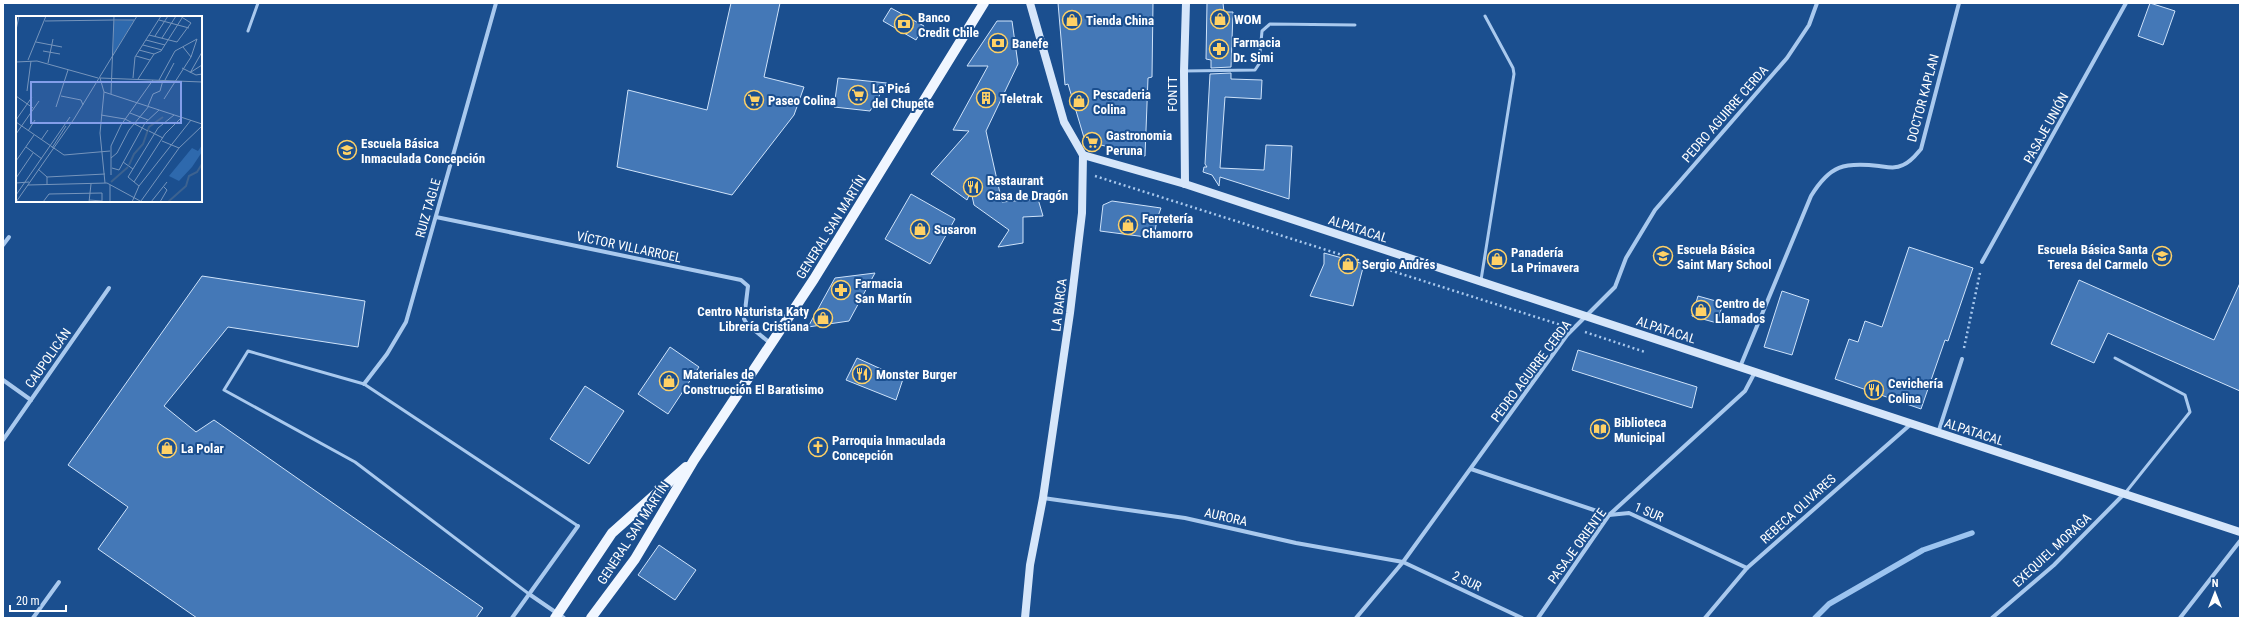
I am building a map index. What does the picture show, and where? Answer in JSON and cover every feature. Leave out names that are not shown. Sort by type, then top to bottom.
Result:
[{"type":"main road","name":"GENERAL SAN MARTÍN","points":[[591,618],[635,559],[694,460],[814,279],[984,3]]},
{"type":"main road","points":[[1030,3],[1064,122],[1084,155]]},
{"type":"main road","name":"FONTT","points":[[1185,184],[1184,71],[1186,3]]},
{"type":"main road","name":"ALPATACAL","points":[[1084,155],[1185,184],[2240,532]]},
{"type":"main road","name":"LA BARCA","points":[[1025,618],[1030,565],[1042,498],[1071,305],[1082,213],[1084,155]]},
{"type":"main road","name":"GENERAL SAN MARTÍN","points":[[559,617],[612,533],[694,460]]},
{"type":"street","name":"RUIZ TAGLE","points":[[364,384],[387,354],[406,322],[496,3]]},
{"type":"street","name":"PEDRO AGUIRRE CERDA","points":[[1356,618],[1403,562],[1567,335],[1587,317],[1615,287],[1626,258],[1655,210],[1787,58],[1809,26],[1817,3]]},
{"type":"street","name":"DOCTOR KAPLAN","points":[[1740,367],[1811,196],[1821,180],[1833,170],[1846,166],[1863,164],[1895,168],[1905,165],[1921,148],[1959,3]]},
{"type":"street","name":"PASAJE UNIÓN","points":[[1982,262],[2126,3]]},
{"type":"street","name":"VÍCTOR VILLARROEL","points":[[436,217],[741,280],[748,286],[744,319],[747,324],[770,344]]},
{"type":"street","points":[[3,245],[9,237]]},
{"type":"street","name":"CAUPOLICÁN","points":[[3,440],[108,288]]},
{"type":"street","points":[[1938,432],[1962,358]]},
{"type":"street","name":"PASAJE ORIENTE","points":[[1538,618],[1609,515],[1745,391],[1755,372]]},
{"type":"street","points":[[3,380],[31,400]]},
{"type":"street","name":"REBECA OLIVARES","points":[[1705,618],[1747,568],[1911,424]]},
{"type":"street","name":"1 SUR","points":[[1471,469],[1609,515],[1629,513],[1747,568]]},
{"type":"street","name":"EXEQUIEL MORAGA","points":[[1992,618],[2054,565],[2125,494]]},
{"type":"street","name":"AURORA","points":[[1042,498],[1185,518],[1296,543],[1403,562]]},
{"type":"street","points":[[512,618],[578,526]]},
{"type":"street","points":[[2180,618],[2240,541]]},
{"type":"street","name":"2 SUR","points":[[1403,562],[1522,618]]},
{"type":"street","points":[[33,618],[59,582]]},
{"type":"street","points":[[530,594],[559,617]]},
{"type":"lane","points":[[248,31],[258,3]]},
{"type":"lane","points":[[1480,282],[1514,74],[1513,68],[1485,16]]},
{"type":"lane","points":[[1184,71],[1255,70],[1260,64],[1262,31],[1270,24],[1355,25]]},
{"type":"lane","points":[[530,594],[354,462],[224,390],[248,351],[364,384],[578,526]]},
{"type":"lane","points":[[2115,358],[2185,395],[2190,412],[2125,494]]},
{"type":"path","points":[[1962,358],[1982,262]]},
{"type":"building","name":"Paseo Colina","points":[[731,3],[780,3],[764,77],[804,87],[794,115],[732,195],[617,167],[628,90],[707,110]]},
{"type":"building","points":[[1058,3],[1153,3],[1152,77],[1148,78],[1145,156],[1085,141],[1068,84],[1065,85]]},
{"type":"building","points":[[1207,3],[1223,3],[1224,12],[1233,12],[1231,67],[1211,68],[1211,60],[1206,59]]},
{"type":"building","points":[[2150,3],[2175,11],[2163,45],[2138,36]]},
{"type":"building","name":"Banco Credit Chile","points":[[891,8],[924,26],[916,40],[883,21]]},
{"type":"building","points":[[997,21],[1012,21],[1018,64],[986,131],[1002,202],[1038,199],[1043,216],[1023,217],[1023,243],[998,247],[1009,230],[974,205],[971,191],[967,200],[931,174],[969,131],[953,130],[988,66],[967,66]]},
{"type":"building","points":[[1231,73],[1231,79],[1262,80],[1261,99],[1225,97],[1220,168],[1264,170],[1266,145],[1292,146],[1289,199],[1220,177],[1219,186],[1212,175],[1203,172],[1204,167],[1207,167],[1205,164],[1210,74]]},
{"type":"building","name":"La Picá del Chupete","points":[[838,78],[887,83],[870,111],[834,107]]},
{"type":"building","name":"Susaron","points":[[911,194],[955,219],[930,264],[885,239]]},
{"type":"building","name":"Ferretería Chamorro","points":[[1112,201],[1161,208],[1157,219],[1154,238],[1100,231],[1103,205]]},
{"type":"building","points":[[1909,247],[1973,268],[1948,341],[1945,340],[1921,409],[1835,379],[1849,339],[1858,342],[1865,321],[1882,327]]},
{"type":"building","points":[[1324,253],[1364,264],[1353,306],[1310,296],[1324,264]]},
{"type":"building","points":[[875,273],[849,321],[808,327],[835,278]]},
{"type":"building","name":"La Polar","points":[[202,276],[365,301],[358,347],[228,327],[164,406],[196,432],[214,420],[483,608],[476,618],[197,618],[98,549],[128,507],[68,465]]},
{"type":"building","points":[[2079,280],[2214,340],[2240,283],[2240,391],[2108,333],[2094,363],[2051,344]]},
{"type":"building","points":[[1782,291],[1809,300],[1792,355],[1764,347]]},
{"type":"building","points":[[1698,296],[1723,303],[1717,323],[1692,316]]},
{"type":"building","name":"Materiales de Construcción El Baratisimo","points":[[670,347],[699,367],[668,414],[638,394]]},
{"type":"building","points":[[1578,350],[1697,387],[1692,408],[1572,370]]},
{"type":"building","name":"Monster Burger","points":[[857,358],[903,379],[896,400],[846,380]]},
{"type":"building","points":[[585,386],[624,411],[589,464],[550,439]]},
{"type":"building","points":[[659,545],[696,570],[675,600],[638,575]]},
{"type":"waterway","points":[[1815,618],[1829,604],[1923,550],[1972,533]]},
{"type":"place","name":"WOM","points":[[1220,19]]},
{"type":"place","name":"Tienda China","points":[[1072,20]]},
{"type":"place","name":"Banco Credit Chile","points":[[904,24]]},
{"type":"place","name":"Banefe","points":[[998,43]]},
{"type":"place","name":"Farmacia Dr. Simi","points":[[1219,49]]},
{"type":"place","name":"La Picá del Chupete","points":[[858,95]]},
{"type":"place","name":"Teletrak","points":[[986,98]]},
{"type":"place","name":"Paseo Colina","points":[[754,100]]},
{"type":"place","name":"Pescaderia Colina","points":[[1079,101]]},
{"type":"place","name":"Gastronomia Peruna","points":[[1092,142]]},
{"type":"place","name":"Escuela Básica Inmaculada Concepción","points":[[347,150]]},
{"type":"place","name":"Restaurant Casa de Dragón","points":[[973,187]]},
{"type":"place","name":"Ferretería Chamorro","points":[[1128,225]]},
{"type":"place","name":"Susaron","points":[[920,229]]},
{"type":"place","name":"Escuela Básica Saint Mary School","points":[[1663,256]]},
{"type":"place","name":"Escuela Básica Santa Teresa del Carmelo","points":[[2162,256]]},
{"type":"place","name":"Panadería La Primavera","points":[[1497,259]]},
{"type":"place","name":"Sergio Andrés","points":[[1348,264]]},
{"type":"place","name":"Farmacia San Martín","points":[[841,290]]},
{"type":"place","name":"Centro de Llamados","points":[[1701,310]]},
{"type":"place","name":"Centro Naturista Katy Librería Cristiana","points":[[823,318]]},
{"type":"place","name":"Monster Burger","points":[[862,374]]},
{"type":"place","name":"Materiales de Construcción El Baratisimo","points":[[669,381]]},
{"type":"place","name":"Cevichería Colina","points":[[1874,390]]},
{"type":"place","name":"Biblioteca Municipal","points":[[1600,429]]},
{"type":"place","name":"Parroquia Inmaculada Concepción","points":[[818,447]]},
{"type":"place","name":"La Polar","points":[[167,448]]}]
